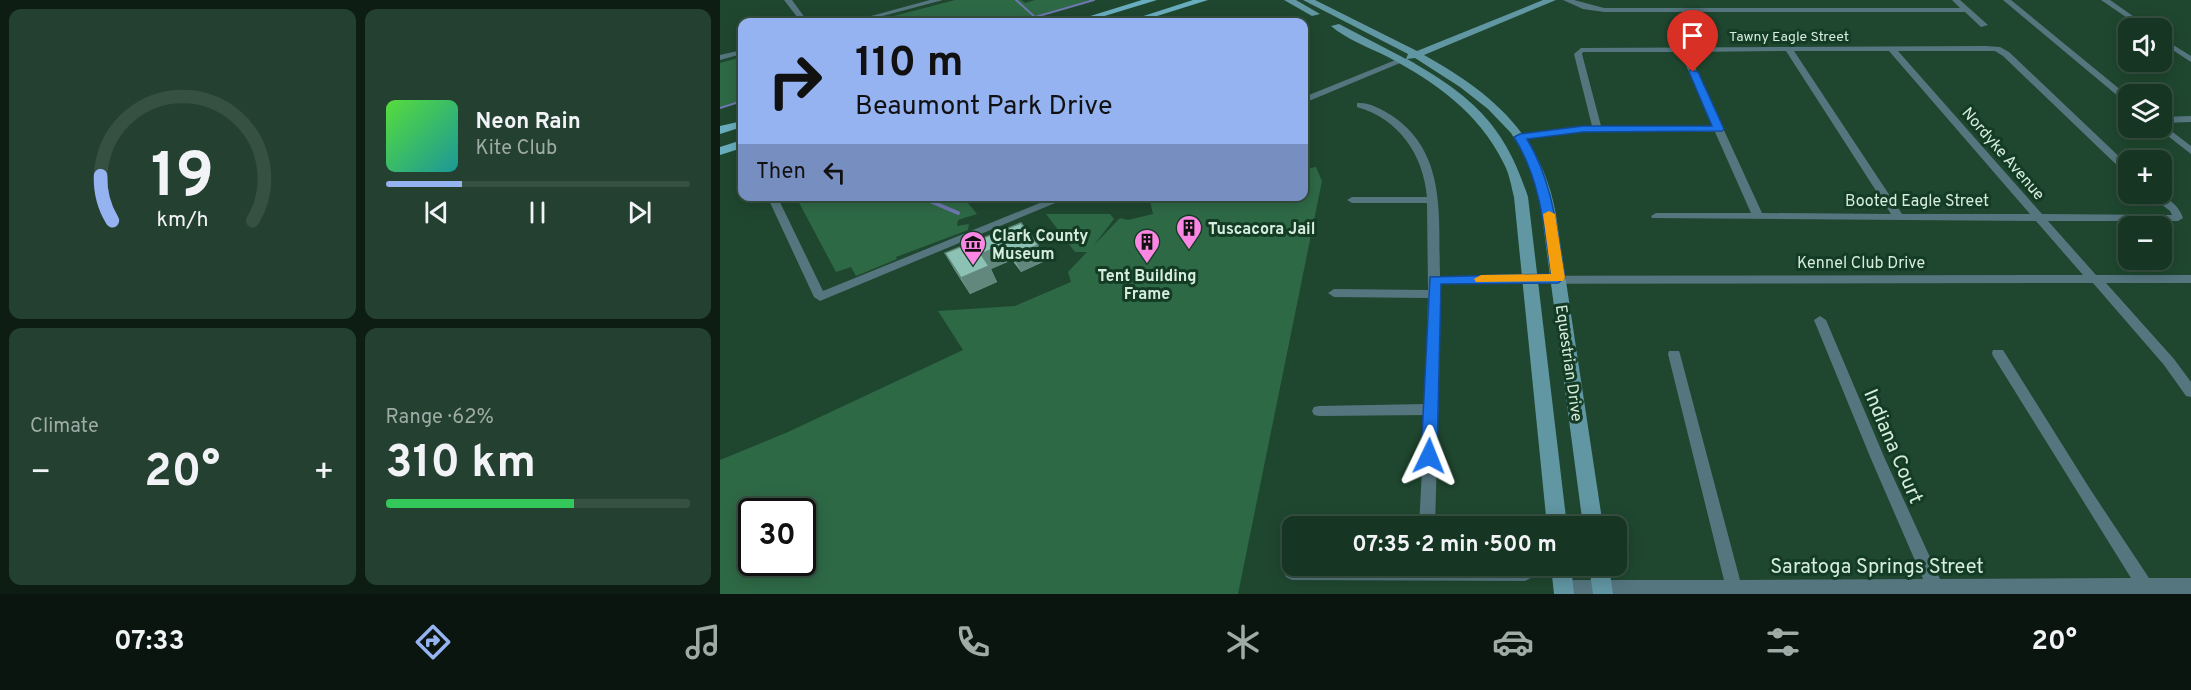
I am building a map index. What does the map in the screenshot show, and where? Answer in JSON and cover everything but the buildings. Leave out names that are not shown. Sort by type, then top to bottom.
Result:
[{"type":"main road","points":[[1090,18],[1152,0]]},
{"type":"main road","points":[[1143,18],[1203,0]]},
{"type":"main road","points":[[720,130],[738,125]]},
{"type":"main road","points":[[720,151],[738,145]]},
{"type":"street","points":[[788,0],[802,18]]},
{"type":"street","points":[[894,0],[903,9]]},
{"type":"street","points":[[869,18],[939,0]]},
{"type":"street","name":"Equestrian Drive","points":[[1289,0],[1408,58],[1442,69],[1479,94],[1494,108],[1520,137],[1534,159],[1545,194],[1592,516]]},
{"type":"street","name":"Equestrian Drive","points":[[1308,0],[1408,58],[1462,98],[1486,123],[1504,148],[1512,164],[1519,187],[1556,516]]},
{"type":"street","points":[[1308,98],[1551,0]]},
{"type":"street","points":[[1567,0],[1595,9],[1967,10]]},
{"type":"street","points":[[1652,0],[1656,10]]},
{"type":"street","points":[[1956,0],[1984,25]]},
{"type":"street","points":[[2007,0],[2118,92]]},
{"type":"street","points":[[2105,0],[2131,18]]},
{"type":"street","points":[[2172,47],[2191,60]]},
{"type":"street","points":[[1683,49],[1758,216]]},
{"type":"street","points":[[1788,49],[1899,217]]},
{"type":"street","name":"Nordyke Avenue","points":[[1892,49],[2038,217],[2169,362],[2191,392]]},
{"type":"street","name":"Tawny Eagle Street","points":[[1597,129],[1578,54],[1581,50],[1997,49],[2006,54],[2118,161]]},
{"type":"street","points":[[720,58],[738,53]]},
{"type":"street","points":[[1360,105],[1372,107],[1387,115],[1408,135],[1427,167],[1435,280],[1427,516]]},
{"type":"street","points":[[2172,120],[2191,119]]},
{"type":"street","points":[[1520,137],[1560,130],[1719,129]]},
{"type":"street","points":[[2172,135],[2191,151]]},
{"type":"street","points":[[1352,200],[1431,200]]},
{"type":"street","points":[[774,201],[820,297],[1055,201]]},
{"type":"street","name":"Booted Eagle Street","points":[[1656,216],[2178,218],[2175,209],[2168,204]]},
{"type":"street","name":"Kennel Club Drive","points":[[1435,280],[1558,278],[2191,279]]},
{"type":"street","points":[[1334,293],[1434,294]]},
{"type":"street","name":"Indiana Court","points":[[1821,320],[1882,469],[1935,587]]},
{"type":"street","points":[[1998,352],[2085,494],[2145,586]]},
{"type":"street","points":[[1674,354],[1734,587]]},
{"type":"street","points":[[1318,411],[1431,409]]},
{"type":"street","points":[[1562,576],[1563,591]]},
{"type":"street","points":[[1600,576],[1602,591]]},
{"type":"street","name":"Saratoga Springs Street","points":[[1563,591],[1734,587],[2191,586]]},
{"type":"green space","points":[[955,0],[1021,0],[1025,3],[1035,0],[1096,0],[1032,18],[886,18]]},
{"type":"green space","points":[[738,58],[738,103],[720,108],[720,63]]},
{"type":"green space","points":[[1316,167],[1322,181],[1238,594],[720,594],[720,460],[788,432],[963,350],[938,311],[1015,306],[1071,282],[1068,272],[1087,252],[1075,252],[1046,214],[1110,214],[1114,219],[1094,245],[1120,218],[1128,220],[1153,214],[1150,201],[1308,201],[1308,168]]},
{"type":"green space","points":[[798,201],[966,201],[977,214],[958,220],[957,226],[969,224],[968,230],[896,257],[897,259],[856,276],[851,267],[836,272]]},
{"type":"waterway","points":[[1016,0],[1035,17]]},
{"type":"waterway","points":[[1032,18],[1094,0]]},
{"type":"waterway","points":[[720,108],[738,102]]},
{"type":"waterway","points":[[930,201],[958,213]]},
{"type":"slow traffic","points":[[1481,279],[1558,278],[1549,214]]},
{"type":"place","name":"Tuscacora Jail","points":[[1189,251]]},
{"type":"place","name":"Tent Building Frame","points":[[1147,265]]},
{"type":"place","name":"Clark County Museum","points":[[973,267]]},
{"type":"route","points":[[1429,456],[1435,280],[1558,278],[1541,177],[1534,159],[1520,137],[1560,130],[1583,129],[1719,129],[1693,72]]}]
